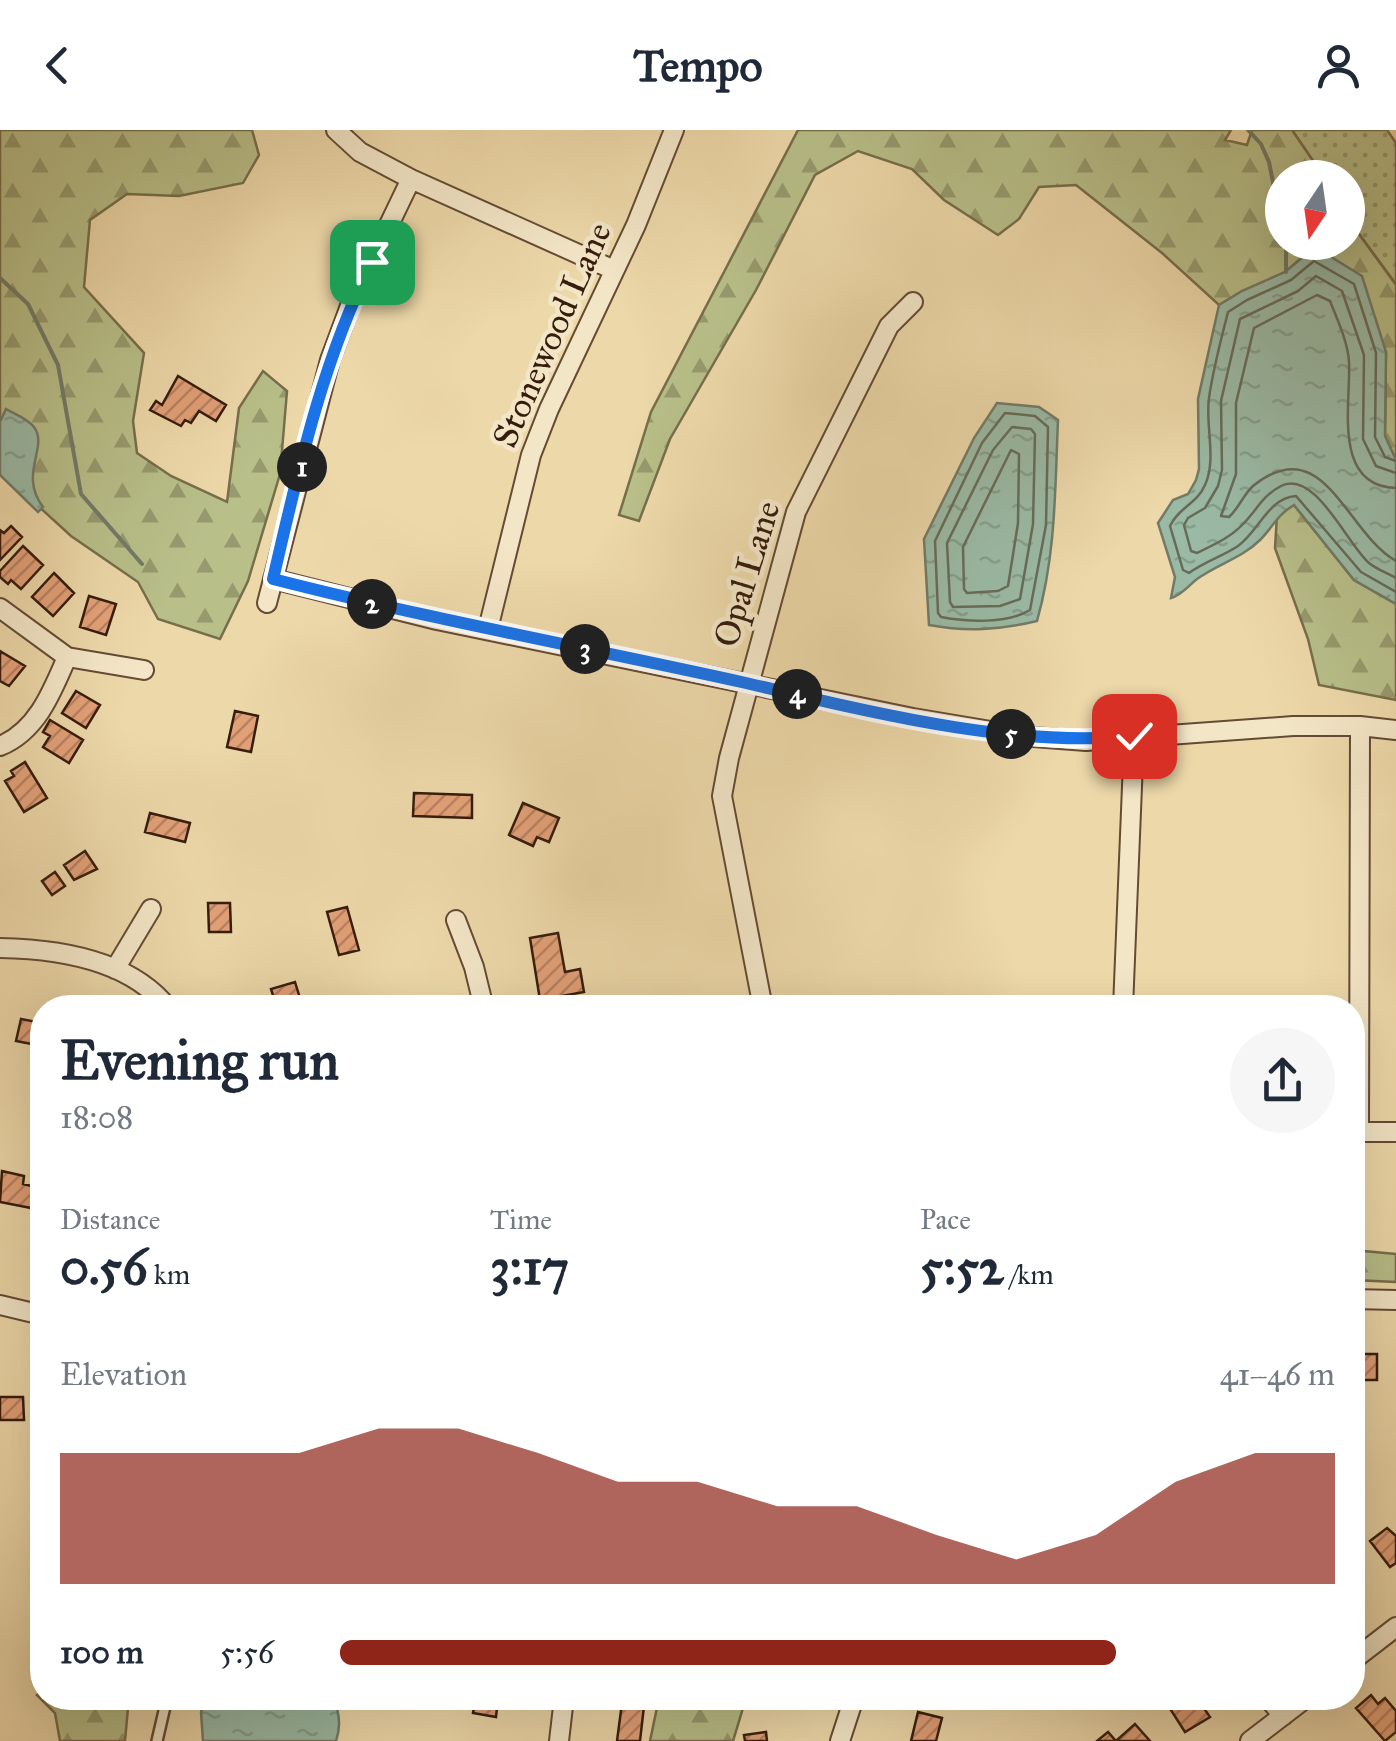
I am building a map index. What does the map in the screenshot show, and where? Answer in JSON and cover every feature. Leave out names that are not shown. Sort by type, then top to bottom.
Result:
[{"type":"street","points":[[336,130],[360,152],[411,179],[614,270]]},
{"type":"street","name":"Stonewood Lane","points":[[488,629],[532,455],[674,130]]},
{"type":"street","points":[[267,604],[330,360],[350,306],[411,179]]},
{"type":"street","name":"Opal Lane","points":[[760,995],[722,796],[729,758],[796,512],[888,326],[914,302]]},
{"type":"street","points":[[273,579],[437,620],[1020,736],[1086,741],[1220,729],[1360,726],[1396,730]]},
{"type":"street","points":[[0,608],[67,657],[144,670]]},
{"type":"street","points":[[0,746],[17,739],[32,724],[67,657]]},
{"type":"street","points":[[1357,995],[1360,726]]},
{"type":"street","points":[[1124,995],[1134,736]]},
{"type":"street","points":[[115,969],[151,909]]},
{"type":"street","points":[[456,920],[481,995]]},
{"type":"street","points":[[0,948],[54,952],[115,969],[140,981],[155,995]]},
{"type":"street","points":[[1365,1132],[1396,1132]]},
{"type":"street","points":[[1365,1299],[1396,1300]]},
{"type":"street","points":[[0,1305],[30,1311]]},
{"type":"street","points":[[1365,1652],[1396,1628]]},
{"type":"street","points":[[559,1741],[563,1710]]},
{"type":"street","points":[[840,1741],[850,1710]]},
{"type":"street","points":[[1277,1710],[1282,1716]]},
{"type":"street","points":[[1250,1741],[1290,1710]]},
{"type":"lane","points":[[156,1741],[164,1710]]},
{"type":"green space","points":[[0,130],[252,130],[259,155],[243,183],[179,196],[127,194],[90,220],[84,287],[144,353],[133,421],[137,453],[171,476],[227,502],[239,408],[263,371],[287,391],[280,474],[248,581],[220,639],[158,619],[138,582],[71,536],[0,471]]},
{"type":"green space","points":[[798,130],[1231,130],[1225,140],[1247,145],[1252,130],[1292,130],[1312,160],[1265,160],[1265,260],[1299,260],[1286,272],[1219,305],[1162,253],[1076,185],[1039,187],[1019,219],[998,235],[944,200],[912,169],[858,151],[815,175],[756,290],[670,439],[639,521],[619,515],[651,412]]},
{"type":"green space","points":[[1292,130],[1387,130],[1396,143],[1396,284],[1365,242],[1365,160],[1312,160]]},
{"type":"green space","points":[[1365,242],[1396,285],[1396,460],[1385,436],[1386,352],[1321,260],[1365,260]]},
{"type":"green space","points":[[1294,505],[1354,580],[1396,604],[1396,700],[1319,685],[1308,639],[1275,548],[1277,515]]},
{"type":"green space","points":[[1365,1251],[1396,1254],[1396,1282],[1365,1281]]},
{"type":"green space","points":[[52,1710],[128,1710],[125,1741],[60,1741]]},
{"type":"green space","points":[[656,1710],[742,1710],[733,1741],[650,1741]]},
{"type":"water","points":[[1299,260],[1336,260],[1362,276],[1386,352],[1385,436],[1396,460],[1396,604],[1354,580],[1294,505],[1253,546],[1171,598],[1175,577],[1158,523],[1173,500],[1188,494],[1196,480],[1198,399],[1219,305],[1285,272]]},
{"type":"water","points":[[997,403],[1039,407],[1058,420],[1051,546],[1037,621],[983,629],[929,625],[924,539],[974,438]]},
{"type":"water","points":[[6,409],[28,422],[38,435],[33,483],[43,507],[38,512],[0,475],[0,422]]},
{"type":"water","points":[[337,1710],[338,1730],[336,1741],[203,1741],[201,1712]]},
{"type":"building","points":[[178,376],[226,405],[216,421],[199,411],[191,423],[185,420],[181,426],[150,410],[156,401],[162,405]]},
{"type":"building","points":[[11,526],[22,537],[0,560],[0,530],[4,533]]},
{"type":"building","points":[[23,546],[43,565],[21,589],[11,580],[8,584],[0,577],[0,571]]},
{"type":"building","points":[[54,573],[74,593],[53,616],[32,597]]},
{"type":"building","points":[[89,596],[116,604],[106,635],[80,627]]},
{"type":"building","points":[[0,651],[25,666],[9,686],[0,681]]},
{"type":"building","points":[[76,691],[100,705],[86,728],[62,713]]},
{"type":"building","points":[[235,711],[258,716],[251,752],[227,747]]},
{"type":"building","points":[[50,720],[83,740],[69,763],[43,747],[50,736],[43,732]]},
{"type":"building","points":[[25,762],[47,798],[24,812],[5,781],[14,776],[11,771]]},
{"type":"building","points":[[414,793],[472,795],[472,818],[413,816]]},
{"type":"building","points":[[523,803],[559,818],[549,842],[537,837],[533,846],[509,835]]},
{"type":"building","points":[[150,813],[190,823],[185,842],[145,832]]},
{"type":"building","points":[[85,851],[97,869],[74,880],[64,865]]},
{"type":"building","points":[[55,872],[65,886],[52,895],[42,881]]},
{"type":"building","points":[[208,903],[230,903],[231,932],[209,932]]},
{"type":"building","points":[[347,907],[359,950],[339,955],[327,912]]},
{"type":"building","points":[[558,933],[565,972],[580,969],[584,992],[539,995],[530,938]]},
{"type":"building","points":[[295,982],[299,995],[273,995],[271,989]]},
{"type":"building","points":[[21,1019],[30,1021],[30,1044],[16,1041]]},
{"type":"building","points":[[2,1171],[24,1176],[23,1184],[30,1186],[30,1208],[0,1202]]},
{"type":"building","points":[[1365,1354],[1377,1354],[1377,1380],[1365,1380]]},
{"type":"building","points":[[0,1397],[23,1397],[24,1420],[0,1420]]},
{"type":"building","points":[[1387,1528],[1396,1536],[1396,1563],[1390,1567],[1370,1541]]},
{"type":"building","points":[[1371,1695],[1378,1704],[1385,1698],[1396,1711],[1396,1732],[1385,1741],[1358,1710],[1365,1710],[1365,1700]]},
{"type":"building","points":[[473,1710],[497,1710],[496,1717]]},
{"type":"building","points":[[621,1710],[644,1710],[640,1741],[617,1741]]},
{"type":"building","points":[[1171,1710],[1205,1710],[1210,1717],[1185,1732]]},
{"type":"building","points":[[918,1712],[942,1718],[936,1741],[911,1741]]},
{"type":"building","points":[[1135,1724],[1150,1741],[1116,1741]]},
{"type":"building","points":[[766,1732],[767,1741],[745,1741],[744,1735]]},
{"type":"building","points":[[1108,1732],[1116,1741],[1097,1741]]},
{"type":"waterway","points":[[1248,130],[1261,144],[1268,160]]},
{"type":"waterway","points":[[1286,260],[1286,272]]},
{"type":"waterway","points":[[0,278],[28,304],[58,365],[81,494],[142,564]]},
{"type":"route","points":[[372,262],[330,360],[273,579],[437,620],[913,718],[1020,736],[1086,741],[1134,736]]}]
